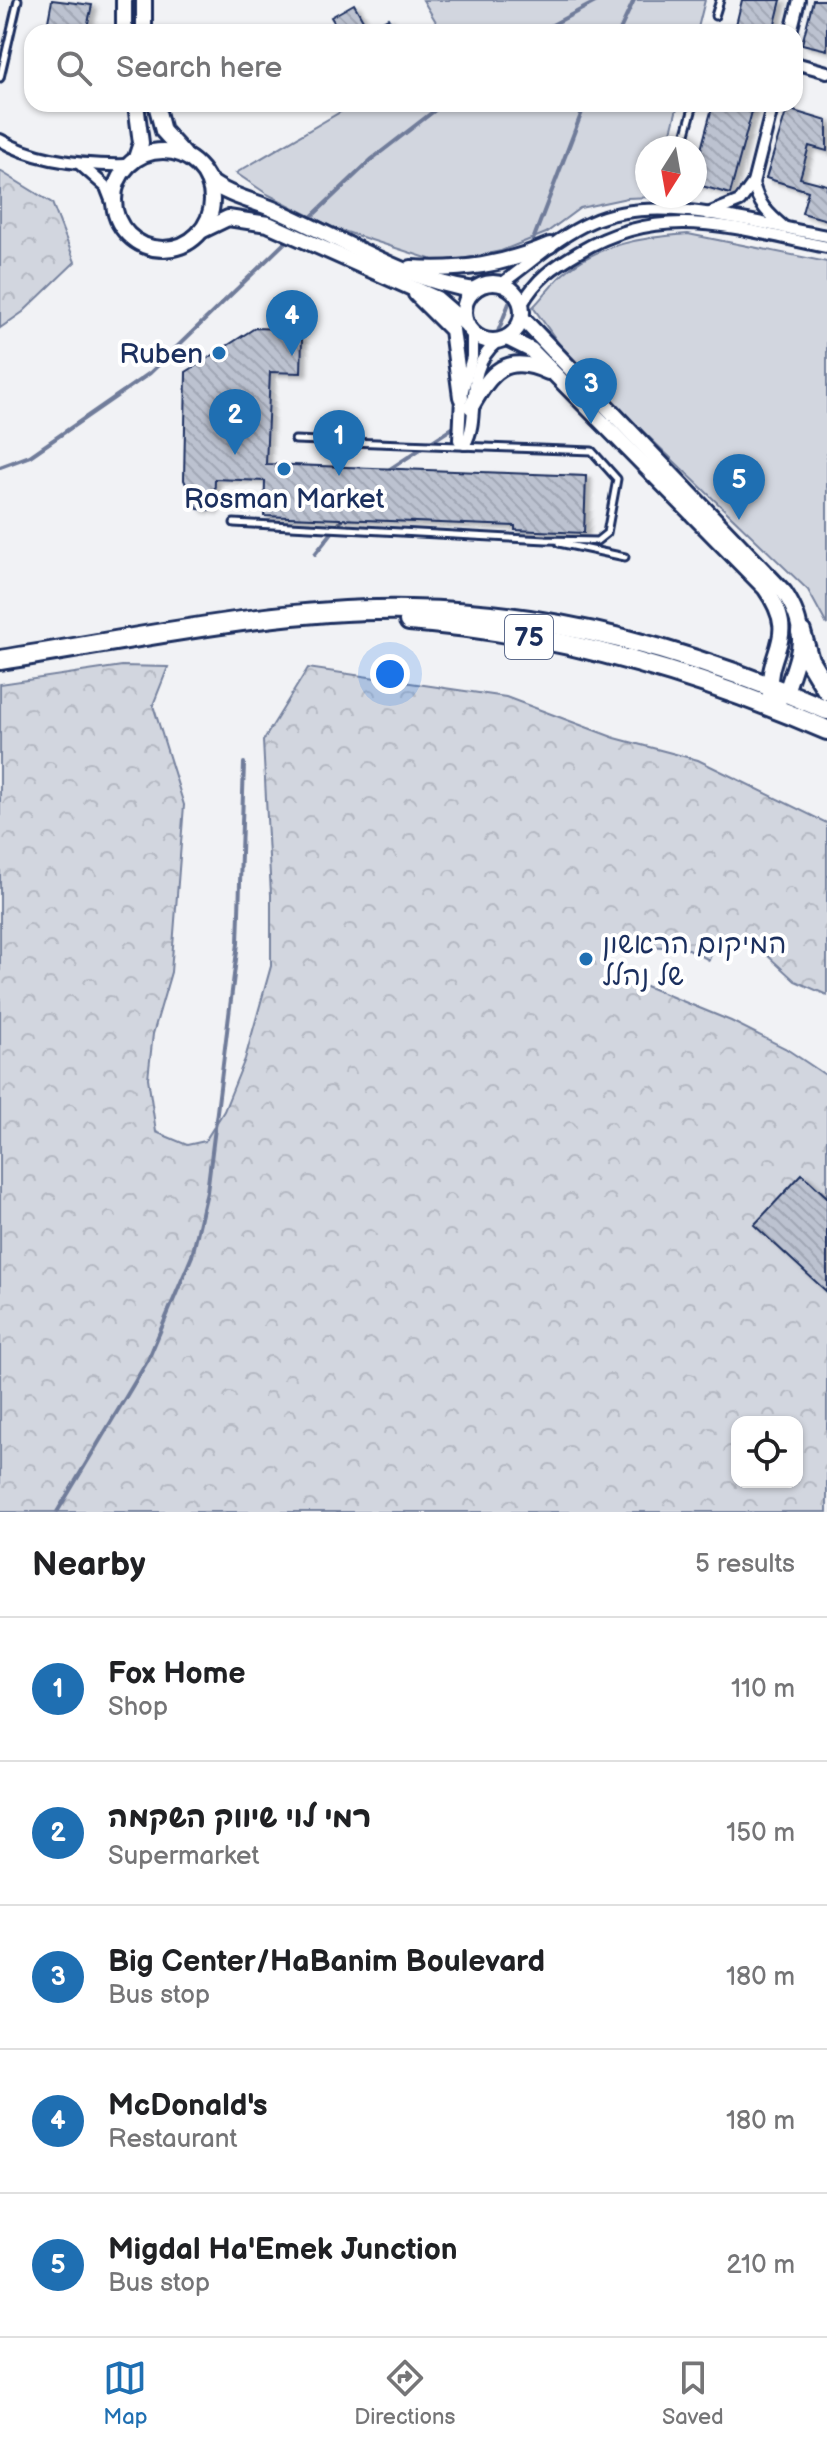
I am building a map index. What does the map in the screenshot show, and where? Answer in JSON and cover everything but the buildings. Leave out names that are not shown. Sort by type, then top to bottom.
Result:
[{"type":"highway","name":"75","points":[[0,660],[278,618],[408,609],[523,619],[639,642],[692,656],[827,710]]},
{"type":"highway","name":"75","points":[[278,618],[436,623],[556,642],[654,667],[771,706],[827,730]]},
{"type":"highway","points":[[801,632],[809,660],[827,690]]},
{"type":"main road","points":[[124,0],[124,24]]},
{"type":"main road","points":[[144,0],[144,24]]},
{"type":"main road","points":[[137,112],[141,143],[115,190],[118,218],[126,231],[152,247],[177,246],[219,220],[246,218],[268,224],[437,299],[484,340],[502,340],[531,350],[765,588],[777,606],[782,632],[778,688]]},
{"type":"main road","points":[[158,112],[163,131],[208,180],[231,195],[278,211],[441,285],[474,290]]},
{"type":"main road","points":[[132,162],[163,151],[190,159]]},
{"type":"main road","points":[[193,238],[209,215],[211,193],[208,180]]},
{"type":"main road","points":[[399,268],[478,268],[516,260],[550,245]]},
{"type":"main road","points":[[404,284],[452,330],[466,402]]},
{"type":"main road","points":[[470,329],[465,306],[474,290],[485,284],[501,284],[512,290],[522,311],[766,570],[792,605],[802,642],[771,706]]},
{"type":"main road","points":[[502,340],[516,331],[522,311]]},
{"type":"main road","points":[[466,402],[489,376],[512,364],[534,366],[558,377]]},
{"type":"street","points":[[793,24],[799,0]]},
{"type":"street","points":[[803,65],[827,72]]},
{"type":"street","points":[[706,214],[740,201],[753,183],[771,112]]},
{"type":"street","points":[[0,140],[19,150],[79,164],[132,162]]},
{"type":"street","points":[[79,164],[106,187],[118,218]]},
{"type":"street","points":[[753,183],[756,198],[767,213],[785,228]]},
{"type":"street","points":[[501,284],[550,245],[593,221],[627,211],[662,209],[706,214],[827,236]]},
{"type":"street","points":[[522,311],[534,282],[550,268],[610,236],[652,223],[686,222],[827,247]]},
{"type":"street","points":[[465,444],[459,440],[472,357],[470,329]]},
{"type":"street","points":[[466,402],[490,348],[502,340]]},
{"type":"lane","points":[[0,78],[18,0]]},
{"type":"lane","points":[[715,16],[720,0]]},
{"type":"lane","points":[[685,136],[692,112]]},
{"type":"lane","points":[[234,523],[546,540],[597,541],[607,533],[617,479],[592,451],[295,440]]},
{"type":"lane","points":[[546,540],[625,557]]},
{"type":"green space","points":[[423,0],[705,0],[699,24],[437,24]]},
{"type":"green space","points":[[340,112],[676,112],[670,136],[635,136],[635,198],[580,208],[546,233],[501,251],[442,263],[334,228],[267,194],[236,173]]},
{"type":"green space","points":[[0,171],[52,203],[75,262],[23,312],[0,328]]},
{"type":"green space","points":[[688,234],[827,262],[827,625],[808,590],[574,365],[533,307],[563,274],[591,256],[639,240]]},
{"type":"green space","points":[[122,666],[168,667],[153,705],[184,805],[171,972],[153,1034],[148,1078],[156,1132],[187,1145],[205,1141],[224,1111],[245,1059],[271,966],[271,895],[263,741],[308,668],[506,697],[615,738],[698,760],[827,823],[827,995],[795,981],[766,954],[747,943],[715,944],[709,960],[689,949],[609,943],[603,960],[636,982],[731,1021],[785,1048],[827,1076],[827,1512],[0,1512],[0,684]]},
{"type":"waterway","points":[[554,24],[599,0]]},
{"type":"waterway","points":[[623,24],[634,0]]},
{"type":"waterway","points":[[308,220],[372,159],[433,112]]},
{"type":"waterway","points":[[530,248],[582,112]]},
{"type":"waterway","points":[[0,467],[30,456],[150,373],[302,226]]},
{"type":"waterway","points":[[494,342],[520,275]]},
{"type":"waterway","points":[[387,471],[457,425]]},
{"type":"waterway","points":[[315,554],[346,515]]},
{"type":"waterway","points":[[57,1512],[148,1360],[192,1256],[207,1192],[238,943],[244,763]]},
{"type":"place","name":"Ruben","points":[[219,353]]},
{"type":"place","name":"McDonald's","points":[[292,356]]},
{"type":"place","name":"Big Center/HaBanim Boulevard","points":[[591,424]]},
{"type":"place","name":"רמי לוי שיווק השקמה","points":[[235,455]]},
{"type":"place","name":"Rosman Market","points":[[284,469]]},
{"type":"place","name":"Fox Home","points":[[339,476]]},
{"type":"place","name":"Migdal Ha'Emek Junction","points":[[739,520]]},
{"type":"place","name":"המיקום הראשון של נהלל","points":[[586,959]]}]
